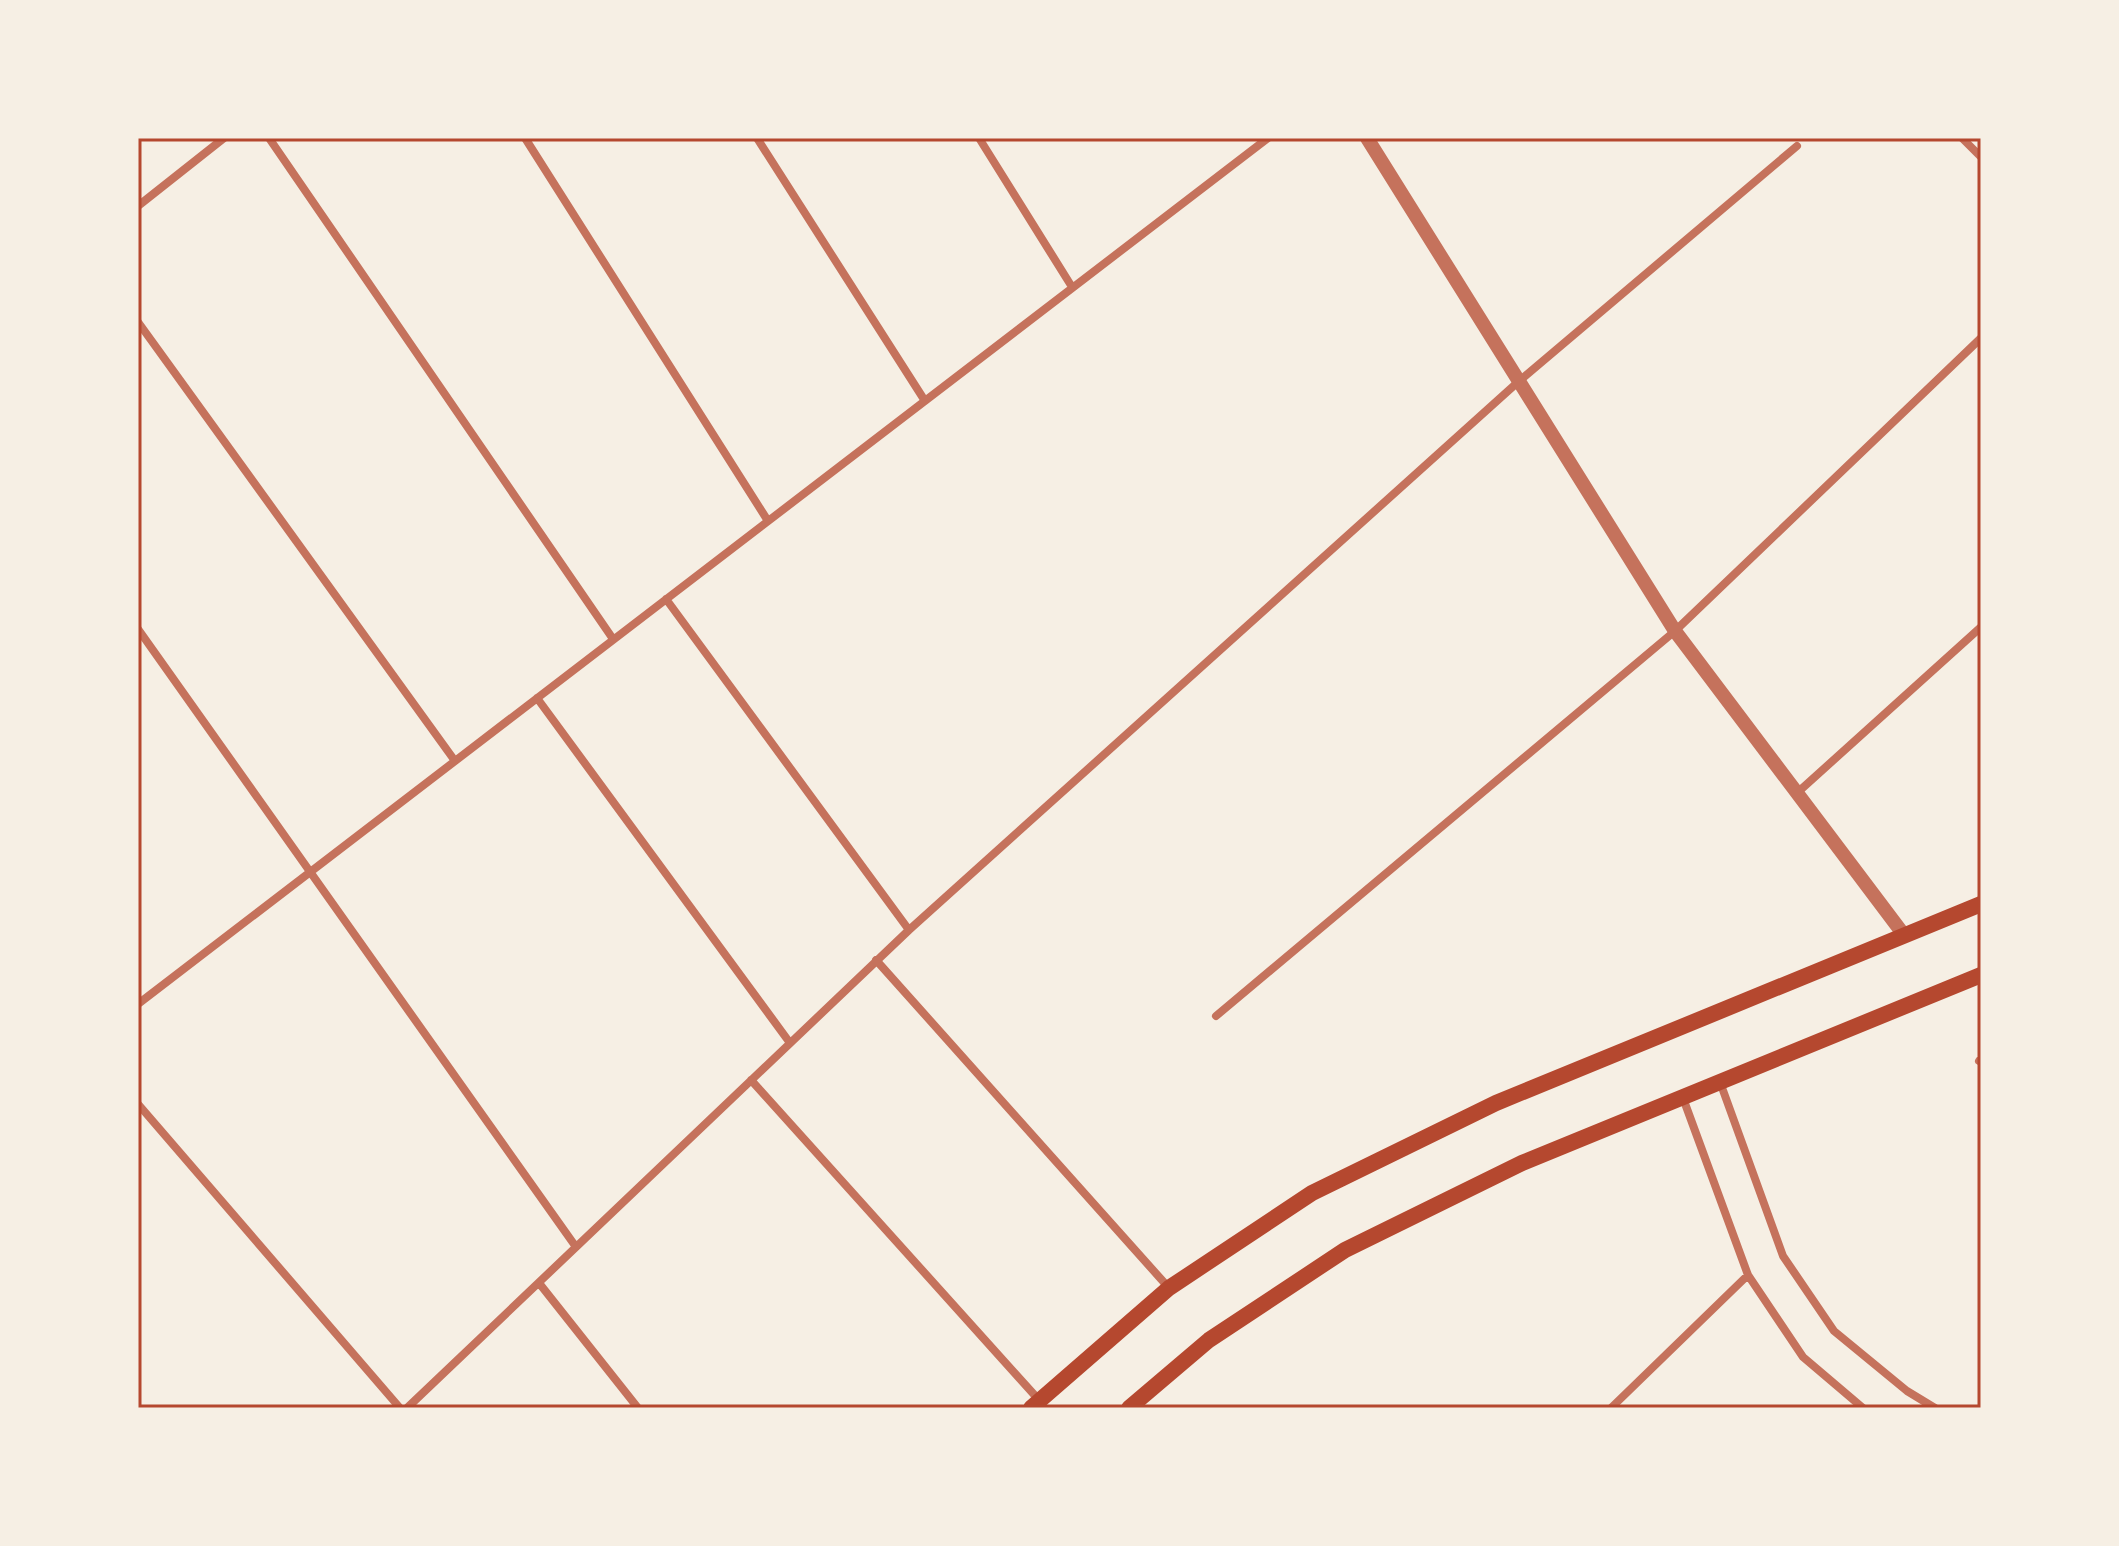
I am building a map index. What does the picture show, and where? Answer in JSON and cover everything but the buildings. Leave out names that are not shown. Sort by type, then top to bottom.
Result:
[{"type":"main road","points":[[1035,1404],[1169,1288],[1312,1193],[1496,1103],[1981,904]]},
{"type":"main road","points":[[1129,1408],[1209,1340],[1345,1250],[1522,1163],[1981,975]]},
{"type":"street","points":[[138,206],[224,138]]},
{"type":"street","points":[[269,138],[613,639]]},
{"type":"street","points":[[525,138],[768,521]]},
{"type":"street","points":[[757,138],[925,401]]},
{"type":"street","points":[[979,138],[1072,287]]},
{"type":"street","points":[[138,1004],[1268,138]]},
{"type":"street","points":[[1367,138],[1675,631],[1904,935]]},
{"type":"street","points":[[1962,138],[1981,157]]},
{"type":"street","points":[[407,1408],[909,930],[1518,382],[1797,146]]},
{"type":"street","points":[[138,322],[455,761]]},
{"type":"street","points":[[1216,1016],[1675,631],[1981,338]]},
{"type":"street","points":[[666,599],[909,930]]},
{"type":"street","points":[[1797,793],[1981,627]]},
{"type":"street","points":[[138,629],[576,1247]]},
{"type":"street","points":[[537,698],[790,1043]]},
{"type":"street","points":[[876,960],[1169,1288]]},
{"type":"street","points":[[751,1080],[1035,1404]]},
{"type":"street","points":[[1719,1082],[1783,1256],[1834,1331],[1907,1391],[1935,1408]]},
{"type":"street","points":[[1683,1097],[1748,1275],[1803,1357],[1863,1408]]},
{"type":"street","points":[[138,1104],[400,1408]]},
{"type":"street","points":[[1611,1408],[1748,1275]]},
{"type":"street","points":[[539,1283],[638,1408]]}]
